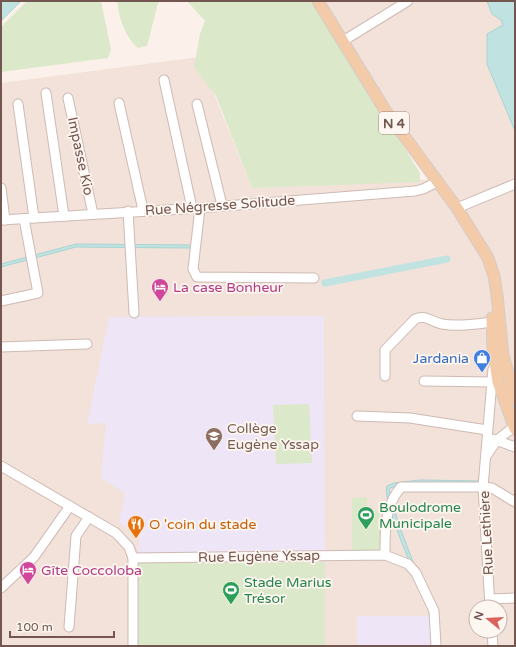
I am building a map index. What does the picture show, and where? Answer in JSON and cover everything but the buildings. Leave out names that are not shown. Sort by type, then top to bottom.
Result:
[{"type":"main road","name":"N 4","points":[[318,1],[385,110],[457,208],[488,258],[494,276],[509,399],[515,428]]},
{"type":"main road","name":"N 4","points":[[476,240],[489,289],[498,382],[509,399]]},
{"type":"street","points":[[343,40],[408,1]]},
{"type":"street","points":[[164,80],[196,208],[193,269],[197,277],[314,278]]},
{"type":"street","points":[[46,93],[64,216]]},
{"type":"street","name":"Impasse Kio","points":[[68,98],[93,214]]},
{"type":"street","points":[[119,103],[144,210]]},
{"type":"street","points":[[18,104],[34,218]]},
{"type":"street","points":[[197,104],[222,205]]},
{"type":"street","name":"Rue Négresse Solitude","points":[[3,220],[144,210],[196,208],[415,191],[427,188],[438,182]]},
{"type":"street","points":[[457,208],[515,184]]},
{"type":"street","points":[[1,188],[3,220]]},
{"type":"street","points":[[128,211],[134,313]]},
{"type":"street","points":[[1,301],[38,292],[24,219]]},
{"type":"street","points":[[385,376],[385,350],[415,319],[421,316],[439,324],[476,324],[492,322]]},
{"type":"street","points":[[1,347],[87,344]]},
{"type":"street","name":"Rue Lethière","points":[[490,599],[483,487],[489,407],[495,360]]},
{"type":"street","points":[[424,381],[492,382]]},
{"type":"street","points":[[489,407],[509,399],[515,403]]},
{"type":"street","points":[[357,416],[410,418],[487,433],[497,440],[515,447]]},
{"type":"street","name":"Rue Lethière","points":[[485,458],[497,440],[515,428]]},
{"type":"street","points":[[1,466],[116,532],[129,547],[133,558],[133,646]]},
{"type":"street","points":[[436,646],[434,611],[416,573],[408,564],[385,555],[386,525],[392,498],[401,487],[483,487],[492,488],[515,502]]},
{"type":"street","points":[[1,588],[34,557],[70,506]]},
{"type":"street","points":[[69,627],[76,536],[89,517]]},
{"type":"street","name":"Rue Eugène Yssap","points":[[133,558],[385,555]]},
{"type":"shaded area","points":[[326,1],[487,1],[492,14],[502,20],[503,25],[487,64],[515,131],[515,646],[1,646],[1,83],[199,57],[252,188],[442,179],[389,106]]},
{"type":"shaded area","name":"Collège Eugène Yssap","points":[[324,316],[325,553],[138,554],[139,535],[119,523],[125,493],[101,478],[106,423],[87,424],[109,317]]},
{"type":"shaded area","points":[[357,616],[431,616],[431,646],[357,646]]},
{"type":"green space","points":[[27,1],[101,1],[111,50],[108,58],[1,72],[1,27]]},
{"type":"green space","points":[[117,1],[160,1],[158,3],[147,46],[138,48],[133,44],[126,33],[121,20]]},
{"type":"green space","points":[[187,1],[314,1],[420,173],[420,182],[252,188],[216,96],[194,67],[200,34],[205,21]]},
{"type":"green space","points":[[309,404],[312,463],[276,464],[273,405]]},
{"type":"green space","name":"Boulodrome Municipale","points":[[367,497],[367,511],[380,511],[380,550],[352,550],[352,498]]},
{"type":"green space","name":"Stade Marius Trésor","points":[[325,562],[325,646],[138,646],[136,563]]},
{"type":"water","points":[[1,1],[21,1],[1,21]]},
{"type":"water","points":[[487,1],[515,1],[515,131],[487,64],[487,34],[503,25],[501,20],[492,14]]},
{"type":"water","points":[[76,244],[192,245],[191,248],[76,247],[1,267],[1,264]]},
{"type":"water","points":[[420,480],[480,481],[491,483],[491,487],[407,484],[389,489],[398,522],[433,615],[397,529],[387,496],[387,486],[394,483]]},
{"type":"waterway","points":[[325,283],[447,259]]},
{"type":"place","name":"La case Bonheur","points":[[160,302]]},
{"type":"place","name":"Jardania","points":[[482,373]]},
{"type":"place","name":"Collège Eugène Yssap","points":[[214,451]]},
{"type":"place","name":"Boulodrome Municipale","points":[[366,530]]},
{"type":"place","name":"O 'coin du stade","points":[[136,539]]},
{"type":"place","name":"Gîte Coccoloba","points":[[28,585]]},
{"type":"place","name":"Stade Marius Trésor","points":[[231,605]]}]
